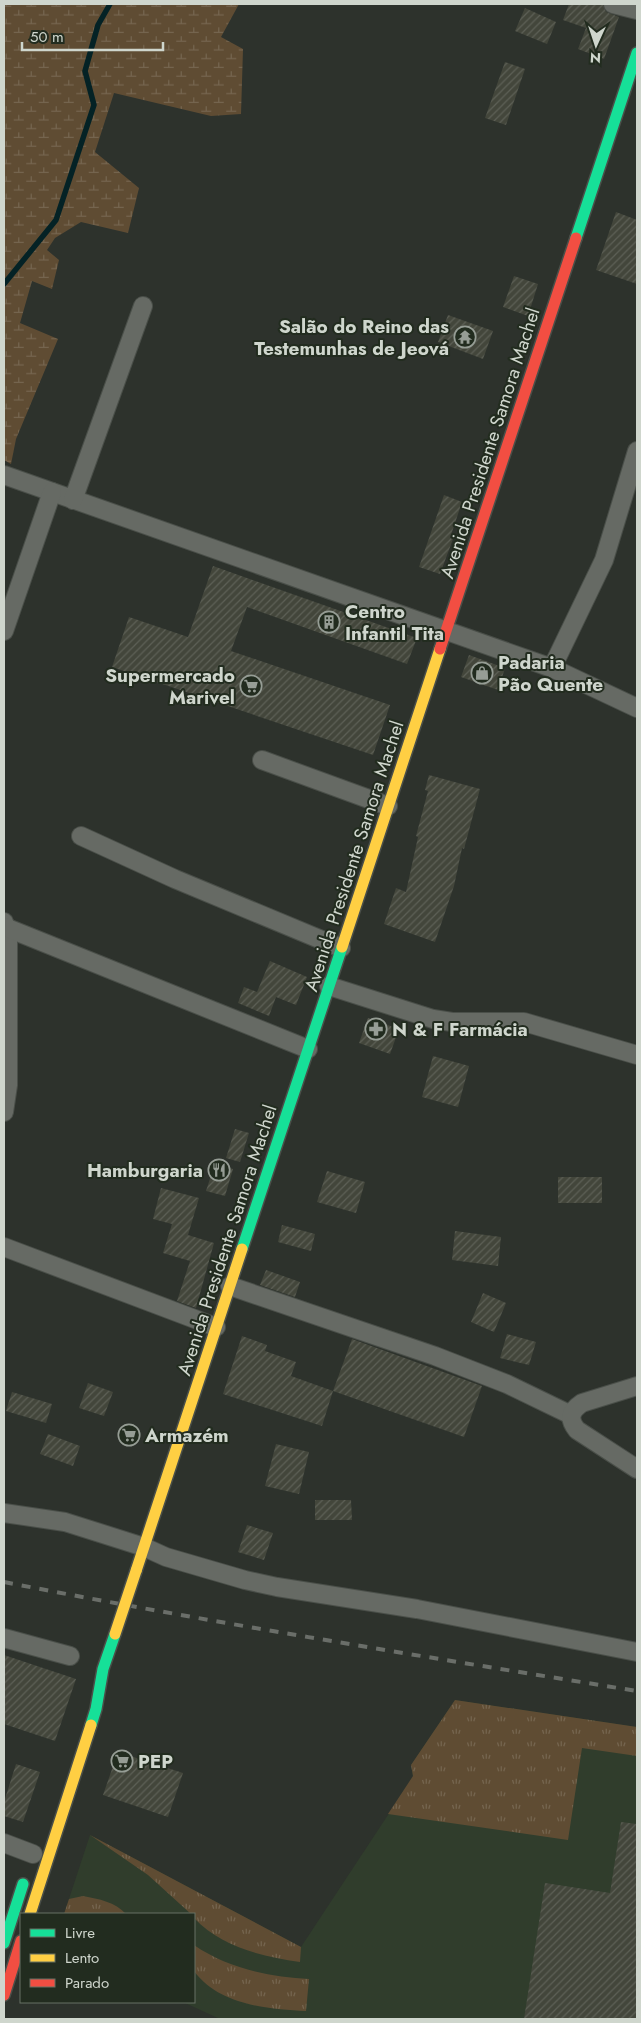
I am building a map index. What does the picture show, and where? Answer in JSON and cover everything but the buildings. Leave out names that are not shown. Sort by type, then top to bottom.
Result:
[{"type":"main road","name":"Avenida Presidente Samora Machel","points":[[30,1913],[96,1710],[103,1670],[637,53]]},
{"type":"main road","name":"Avenida Presidente Samora Machel","points":[[84,1704],[103,1670]]},
{"type":"main road","points":[[4,1943],[31,1860]]},
{"type":"main road","points":[[4,1995],[20,1944]]},
{"type":"street","points":[[613,4],[637,10]]},
{"type":"street","points":[[72,500],[143,306]]},
{"type":"street","points":[[552,668],[604,560],[637,451]]},
{"type":"street","points":[[4,475],[552,668],[637,708]]},
{"type":"street","points":[[4,631],[52,492]]},
{"type":"street","points":[[262,760],[388,806]]},
{"type":"street","points":[[81,836],[175,879],[341,948]]},
{"type":"street","points":[[5,924],[308,1049]]},
{"type":"street","points":[[4,1112],[8,1085],[8,940],[5,924]]},
{"type":"street","points":[[329,986],[433,1019],[452,1022],[524,1022],[637,1055]]},
{"type":"street","points":[[4,1247],[216,1327]]},
{"type":"street","points":[[230,1286],[508,1384],[571,1415]]},
{"type":"street","points":[[637,1386],[582,1403],[574,1408],[571,1415],[572,1424],[578,1430],[637,1469]]},
{"type":"street","points":[[4,1513],[65,1522],[144,1547],[166,1557],[245,1580],[277,1587],[417,1609],[637,1652]]},
{"type":"street","points":[[4,1638],[70,1656]]},
{"type":"street","points":[[4,1843],[31,1860]]},
{"type":"shaded area","points":[[455,1700],[637,1727],[637,2019],[220,2019],[185,2003],[195,2003],[195,1913],[64,1913],[90,1835],[301,1947],[413,1777],[411,1765]]},
{"type":"green space","points":[[4,4],[239,4],[221,37],[243,49],[241,114],[211,116],[114,93],[95,152],[139,188],[128,233],[81,222],[55,238],[47,250],[59,260],[52,289],[32,281],[20,323],[58,339],[16,439],[11,464],[4,460]]},
{"type":"green space","points":[[455,1700],[637,1727],[637,1756],[582,1748],[568,1840],[388,1814],[413,1776],[411,1765]]},
{"type":"green space","points":[[90,1835],[301,1947],[300,1962],[270,1957],[229,1943],[205,1928],[195,1919],[195,1913],[190,1913],[148,1875]]},
{"type":"green space","points":[[83,1896],[101,1900],[112,1904],[125,1913],[64,1913],[69,1899]]},
{"type":"green space","points":[[195,1946],[220,1960],[249,1970],[309,1979],[306,2011],[276,2009],[245,2003],[230,1998],[204,1982],[195,1972]]},
{"type":"waterway","points":[[4,284],[56,220],[94,105],[85,71],[98,25],[110,4]]},
{"type":"railway","points":[[4,1582],[241,1626],[637,1691]]},
{"type":"traffic: fast","points":[[576,238],[637,53]]},
{"type":"traffic: fast","points":[[242,1249],[342,947]]},
{"type":"traffic: fast","points":[[91,1725],[96,1709],[103,1669],[115,1634]]},
{"type":"traffic: fast","points":[[4,1943],[23,1884]]},
{"type":"traffic: slow","points":[[342,947],[440,649]]},
{"type":"traffic: slow","points":[[136,1571],[242,1249]]},
{"type":"traffic: slow","points":[[115,1634],[136,1571]]},
{"type":"traffic: slow","points":[[30,1913],[91,1725]]},
{"type":"traffic: jam","points":[[440,649],[576,238]]},
{"type":"traffic: jam","points":[[4,1995],[20,1944]]},
{"type":"place","name":"Salão do Reino das Testemunhas de Jeová","points":[[465,337]]},
{"type":"place","name":"Centro Infantil Tita","points":[[329,622]]},
{"type":"place","name":"Padaria Pão Quente","points":[[482,673]]},
{"type":"place","name":"Supermercado Marivel","points":[[251,686]]},
{"type":"place","name":"N & F Farmácia","points":[[376,1029]]},
{"type":"place","name":"Hamburgaria","points":[[219,1170]]},
{"type":"place","name":"Armazém","points":[[129,1435]]},
{"type":"place","name":"PEP","points":[[122,1761]]}]
